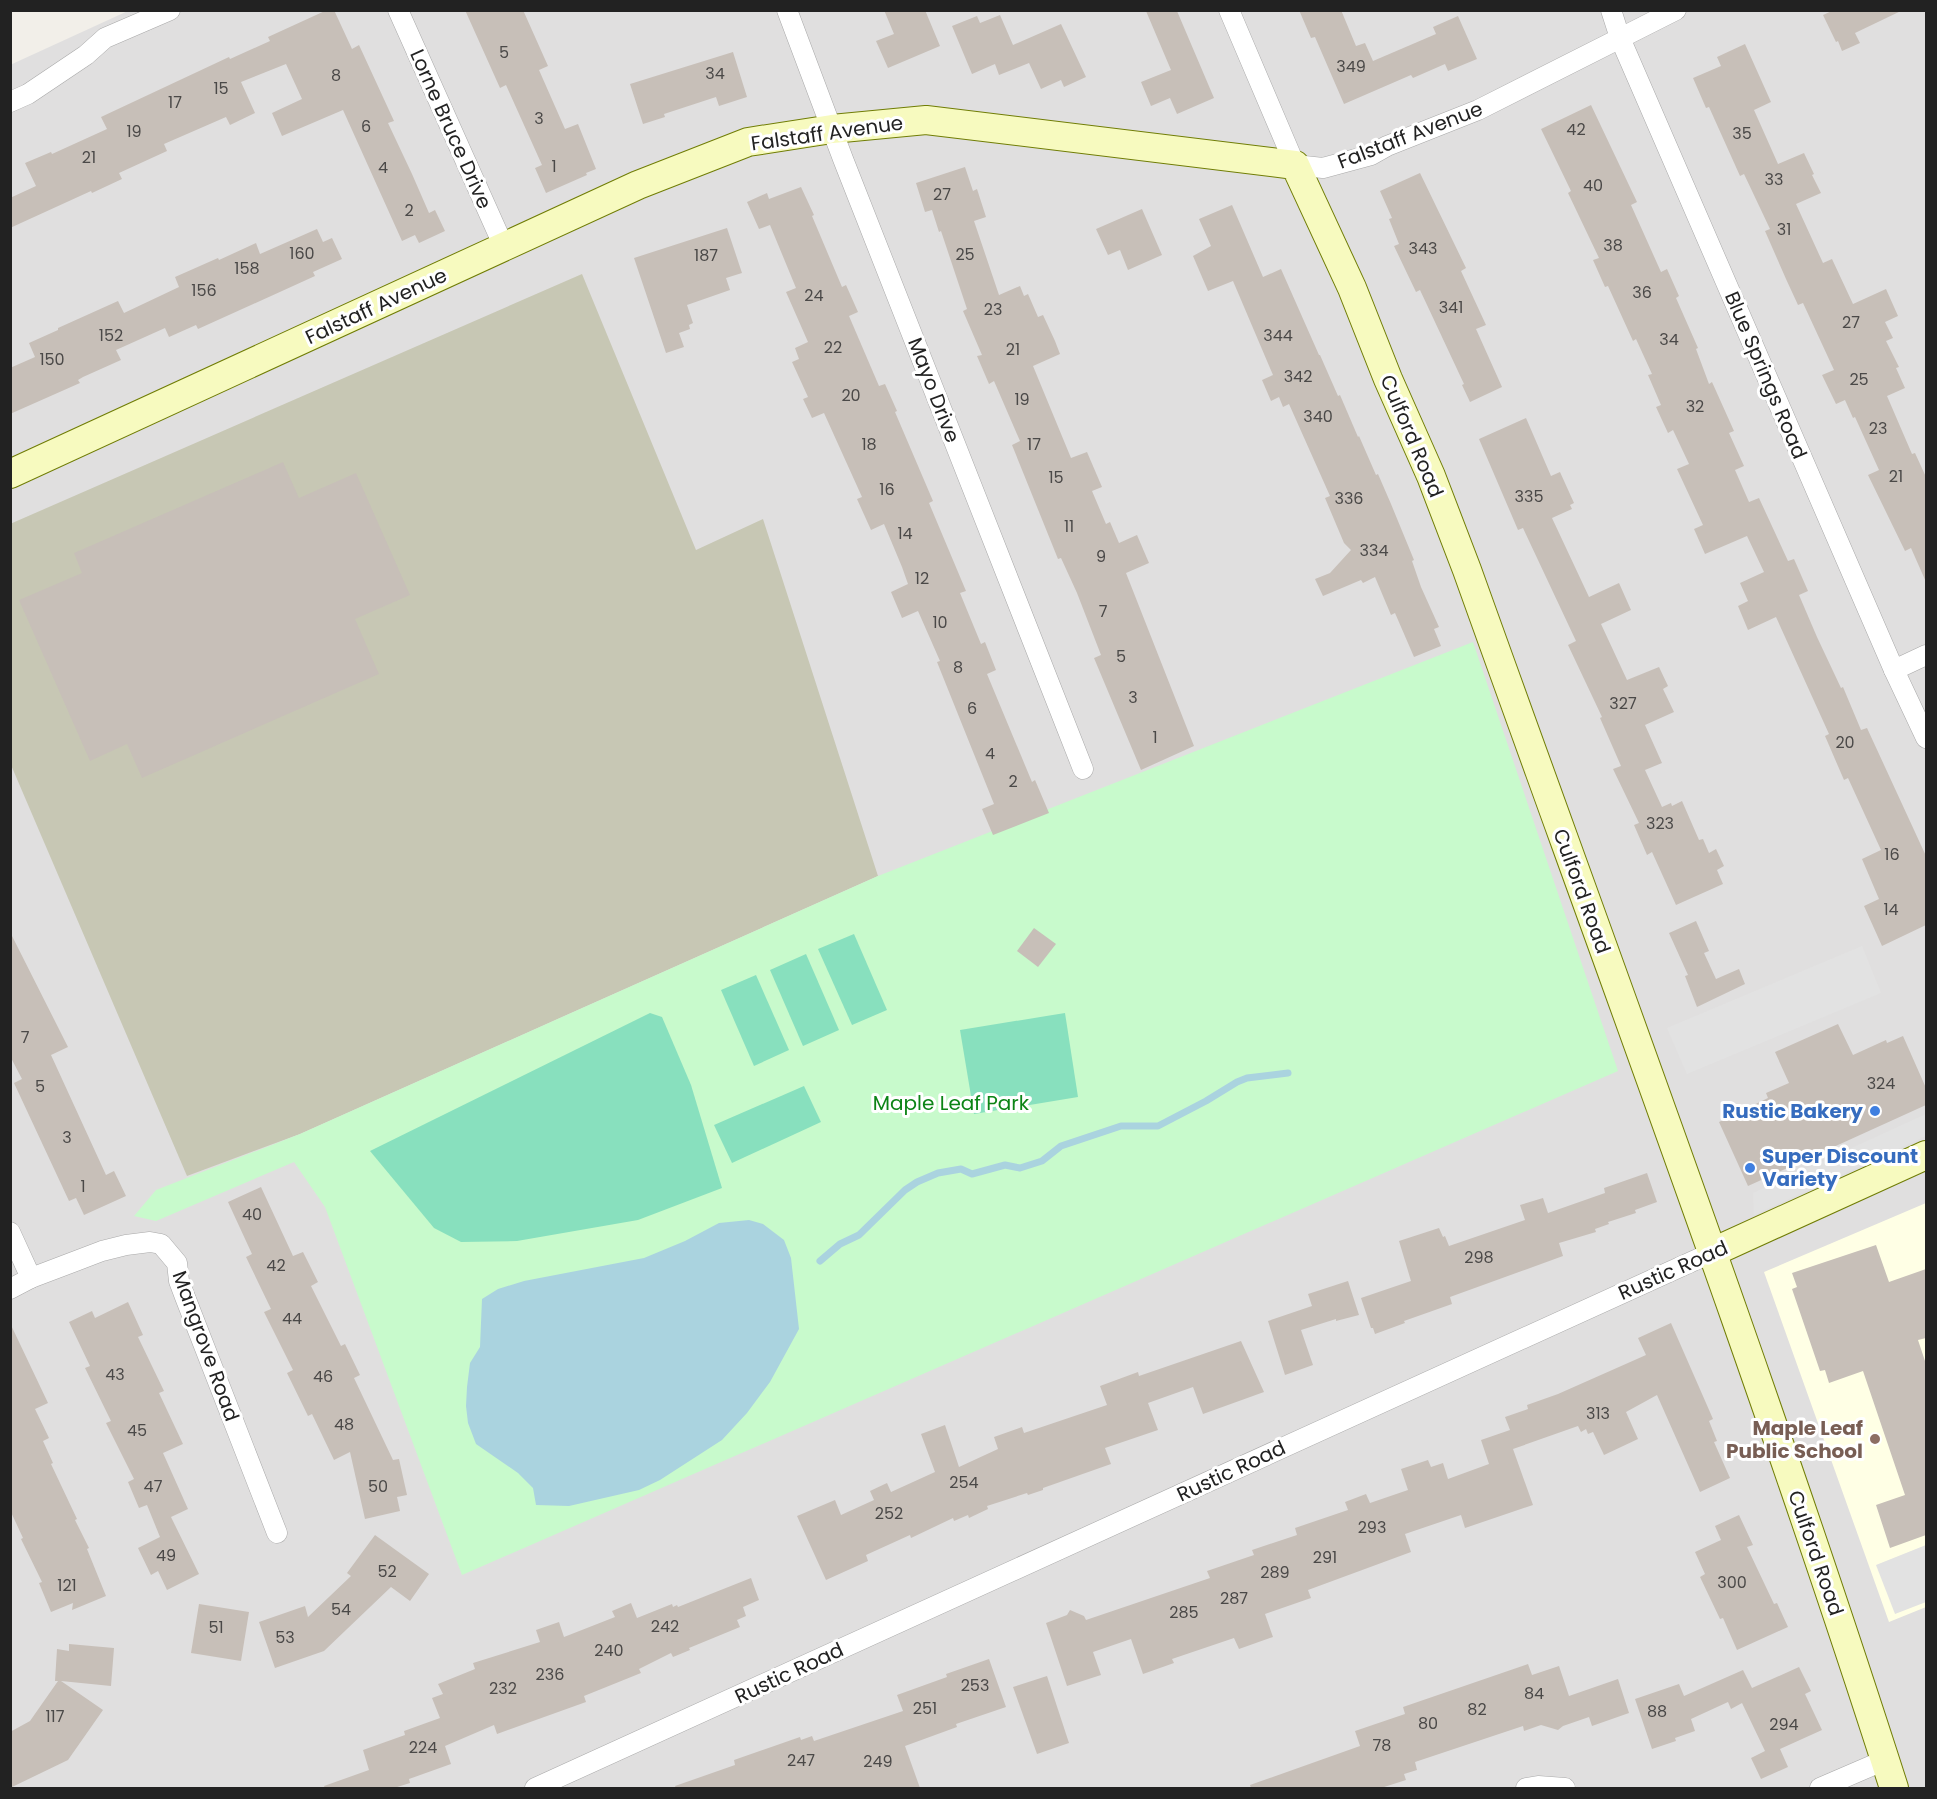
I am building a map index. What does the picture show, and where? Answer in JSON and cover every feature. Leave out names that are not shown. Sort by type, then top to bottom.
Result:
[{"type":"street","points":[[10,102],[28,94],[78,61],[105,38],[170,10]]},
{"type":"street","name":"Lorne Bruce Drive","points":[[398,10],[504,247]]},
{"type":"street","name":"Mayo Drive","points":[[787,10],[1083,769]]},
{"type":"street","name":"Culford Road","points":[[1229,10],[1295,165],[1352,288],[1388,379],[1431,476],[1467,570],[1713,1252],[1894,1788]]},
{"type":"street","name":"Blue Springs Road","points":[[1611,10],[1620,38],[1894,670],[1926,738]]},
{"type":"street","name":"Falstaff Avenue","points":[[10,474],[638,185],[748,142],[832,129],[926,120],[1323,168],[1371,155],[1387,146],[1478,110],[1676,10]]},
{"type":"street","points":[[1894,670],[1926,655]]},
{"type":"street","name":"Rustic Road","points":[[535,1788],[1926,1155]]},
{"type":"street","points":[[10,1232],[31,1278]]},
{"type":"street","name":"Mangrove Road","points":[[10,1289],[31,1278],[102,1251],[150,1242],[161,1244],[177,1263],[179,1281],[185,1298],[277,1533]]},
{"type":"street","points":[[1820,1788],[1885,1760]]},
{"type":"street","points":[[1526,1788],[1538,1786],[1565,1788]]},
{"type":"shaded area","points":[[130,10],[1926,11],[1926,1788],[11,1788],[10,65]]},
{"type":"shaded area","points":[[582,274],[696,550],[763,519],[878,876],[300,1134],[187,1176],[11,765],[10,524]]},
{"type":"shaded area","points":[[1862,946],[1881,993],[1687,1074],[1667,1028]]},
{"type":"shaded area","points":[[1926,1114],[1926,1136],[1754,1215],[1753,1193]]},
{"type":"shaded area","name":"Maple Leaf Public School","points":[[1926,1203],[1926,1607],[1889,1622],[1764,1272]]},
{"type":"shaded area","points":[[1926,1545],[1926,1602],[1895,1614],[1876,1565]]},
{"type":"green space","name":"Maple Leaf Park","points":[[1473,642],[1618,1071],[462,1575],[325,1207],[294,1162],[156,1221],[134,1216],[156,1190],[300,1134],[878,876]]},
{"type":"green space","points":[[854,934],[887,1010],[852,1025],[818,949]]},
{"type":"green space","points":[[806,954],[839,1030],[803,1046],[770,970]]},
{"type":"green space","points":[[756,975],[789,1050],[754,1066],[721,990]]},
{"type":"green space","points":[[650,1013],[662,1017],[691,1085],[722,1188],[638,1220],[517,1241],[461,1242],[434,1228],[370,1151]]},
{"type":"green space","points":[[1065,1013],[1078,1097],[974,1114],[960,1030]]},
{"type":"green space","points":[[804,1086],[821,1122],[732,1163],[714,1125]]},
{"type":"water","points":[[749,1220],[763,1224],[784,1240],[791,1258],[799,1329],[770,1382],[747,1413],[722,1440],[660,1480],[639,1490],[569,1506],[536,1505],[533,1488],[518,1473],[476,1444],[468,1423],[467,1387],[470,1363],[480,1347],[482,1299],[498,1289],[524,1281],[644,1258],[685,1241],[719,1223]]},
{"type":"building","points":[[327,10],[334,10],[352,49],[359,45],[394,121],[388,123],[429,213],[435,210],[445,231],[419,243],[415,235],[402,241],[343,110],[282,136],[272,113],[302,99],[286,64],[241,82],[255,113],[230,125],[226,117],[164,144],[167,151],[119,173],[122,179],[10,228],[10,198],[36,186],[25,163],[51,152],[52,154],[107,129],[101,117],[229,57],[230,59],[270,41],[268,37]]},
{"type":"building","points":[[465,10],[523,10],[548,66],[539,70],[565,129],[578,124],[596,169],[546,193],[535,168],[542,165],[506,85],[500,88]]},
{"type":"building","points":[[884,10],[925,10],[940,46],[888,68],[876,41],[894,34]]},
{"type":"building","points":[[1299,10],[1341,10],[1356,46],[1365,43],[1373,61],[1436,34],[1433,27],[1458,16],[1477,59],[1448,71],[1445,64],[1413,78],[1411,75],[1344,104],[1315,37],[1311,38]]},
{"type":"building","points":[[1834,10],[1903,10],[1855,33],[1860,43],[1842,51],[1823,15]]},
{"type":"building","points":[[1146,11],[1177,11],[1214,98],[1177,114],[1170,98],[1151,106],[1141,82],[1171,70]]},
{"type":"building","points":[[1000,15],[1013,45],[1061,24],[1086,77],[1064,87],[1061,80],[1041,89],[1029,63],[999,75],[995,64],[972,74],[952,26],[977,16],[980,23]]},
{"type":"building","points":[[1745,44],[1771,102],[1754,110],[1778,164],[1804,153],[1821,193],[1796,204],[1823,263],[1832,259],[1853,304],[1886,289],[1898,316],[1885,322],[1893,338],[1886,341],[1899,367],[1896,368],[1905,388],[1887,396],[1912,454],[1915,453],[1926,477],[1926,582],[1911,548],[1905,551],[1868,475],[1879,470],[1845,400],[1836,404],[1822,375],[1834,370],[1803,303],[1798,305],[1786,279],[1765,231],[1770,229],[1744,174],[1740,176],[1709,107],[1706,108],[1693,78],[1721,66],[1717,57]]},
{"type":"building","points":[[733,52],[747,97],[719,106],[716,97],[664,114],[665,117],[643,124],[630,84]]},
{"type":"building","points":[[1591,105],[1637,202],[1631,205],[1661,272],[1667,269],[1679,296],[1676,298],[1698,348],[1696,349],[1709,384],[1712,382],[1734,431],[1729,433],[1744,466],[1735,470],[1749,502],[1759,498],[1788,561],[1794,559],[1808,591],[1799,595],[1817,637],[1841,688],[1843,687],[1861,730],[1867,728],[1926,856],[1926,925],[1882,946],[1864,906],[1879,899],[1862,859],[1881,850],[1848,778],[1844,780],[1825,736],[1829,734],[1776,617],[1748,630],[1738,606],[1748,601],[1740,583],[1764,572],[1747,536],[1705,554],[1694,529],[1703,525],[1677,469],[1689,464],[1673,430],[1668,433],[1656,407],[1661,405],[1648,375],[1652,374],[1636,339],[1633,341],[1608,286],[1605,287],[1593,260],[1599,258],[1568,193],[1571,191],[1541,129]]},
{"type":"building","points":[[965,167],[973,191],[977,189],[986,217],[974,221],[999,295],[1020,286],[1024,296],[1028,294],[1038,317],[1043,315],[1060,354],[1033,366],[1071,458],[1087,452],[1102,487],[1092,491],[1106,524],[1110,522],[1119,543],[1137,535],[1149,563],[1126,573],[1194,746],[1141,770],[1094,658],[1101,655],[1077,593],[1061,558],[1058,559],[1012,445],[1020,441],[994,381],[989,384],[977,356],[982,355],[963,311],[967,309],[941,231],[939,232],[932,210],[925,212],[916,183]]},
{"type":"building","points":[[1420,173],[1466,268],[1461,271],[1486,325],[1476,329],[1502,387],[1470,402],[1462,385],[1464,384],[1420,290],[1416,292],[1394,246],[1399,244],[1389,219],[1392,218],[1380,191]]},
{"type":"building","points":[[801,187],[842,287],[846,285],[858,312],[849,316],[879,386],[885,384],[933,501],[929,503],[966,591],[960,593],[981,644],[985,642],[996,670],[987,674],[1032,782],[1035,780],[1049,813],[993,835],[982,809],[994,804],[937,662],[940,661],[918,611],[902,618],[891,592],[908,584],[884,524],[871,530],[857,499],[862,497],[824,413],[812,418],[803,399],[808,397],[792,362],[799,359],[795,348],[808,342],[786,292],[796,288],[770,225],[759,229],[747,202],[767,193],[769,199]]},
{"type":"building","points":[[1232,205],[1263,277],[1281,269],[1338,396],[1340,395],[1391,504],[1414,560],[1412,561],[1421,587],[1439,627],[1434,629],[1441,646],[1414,657],[1395,613],[1391,615],[1375,577],[1363,583],[1361,580],[1323,596],[1315,579],[1330,573],[1351,550],[1344,543],[1325,498],[1330,496],[1289,404],[1283,407],[1279,397],[1271,401],[1262,380],[1273,375],[1233,281],[1208,291],[1193,256],[1211,246],[1199,219]]},
{"type":"building","points":[[1142,209],[1162,255],[1128,270],[1120,250],[1108,255],[1096,229]]},
{"type":"building","points":[[727,228],[742,273],[726,278],[730,290],[687,305],[693,323],[689,325],[690,329],[679,333],[684,347],[666,353],[634,258]]},
{"type":"building","points":[[317,229],[323,242],[332,238],[342,259],[313,272],[315,276],[198,329],[196,325],[169,337],[165,328],[116,350],[121,360],[83,377],[78,380],[80,383],[10,414],[10,368],[35,357],[29,343],[118,301],[124,313],[179,287],[175,277],[218,258],[219,260],[256,243],[260,254]]},
{"type":"building","points":[[1526,418],[1551,476],[1560,472],[1574,503],[1570,505],[1572,509],[1552,518],[1589,597],[1619,583],[1631,610],[1601,624],[1627,680],[1659,667],[1668,686],[1663,689],[1674,712],[1645,725],[1662,763],[1645,770],[1662,807],[1671,803],[1672,806],[1682,801],[1699,840],[1703,839],[1709,853],[1716,849],[1724,866],[1717,870],[1723,884],[1676,905],[1652,852],[1647,855],[1634,825],[1639,823],[1613,769],[1621,766],[1600,718],[1602,717],[1568,645],[1576,641],[1523,528],[1518,530],[1479,439]]},
{"type":"building","points":[[283,462],[299,498],[356,473],[410,595],[355,619],[379,674],[142,778],[127,744],[90,761],[19,600],[82,573],[74,553]]},
{"type":"building","points":[[1696,921],[1709,951],[1704,953],[1716,979],[1739,969],[1745,984],[1697,1007],[1685,976],[1688,975],[1669,933]]},
{"type":"building","points":[[1034,928],[1056,944],[1038,967],[1017,951]]},
{"type":"building","points":[[10,932],[68,1047],[51,1055],[106,1175],[114,1171],[126,1196],[84,1215],[76,1198],[69,1201],[14,1083],[22,1079],[10,1056]]},
{"type":"building","points":[[1838,1024],[1853,1055],[1886,1040],[1887,1043],[1903,1036],[1926,1088],[1926,1105],[1748,1186],[1719,1122],[1768,1098],[1766,1093],[1789,1083],[1775,1052]]},
{"type":"building","points":[[1647,1173],[1657,1202],[1635,1210],[1636,1213],[1608,1222],[1609,1224],[1595,1229],[1596,1232],[1559,1243],[1563,1256],[1450,1297],[1452,1304],[1404,1321],[1405,1323],[1375,1334],[1371,1328],[1361,1298],[1411,1281],[1399,1241],[1439,1228],[1449,1246],[1525,1220],[1520,1205],[1543,1198],[1548,1213],[1605,1193],[1604,1188]]},
{"type":"building","points":[[261,1187],[293,1256],[303,1252],[318,1282],[311,1286],[341,1346],[345,1344],[360,1375],[354,1378],[393,1460],[399,1459],[407,1495],[397,1497],[400,1511],[365,1519],[350,1452],[334,1460],[312,1414],[308,1416],[287,1373],[293,1370],[264,1312],[271,1309],[246,1257],[252,1254],[228,1202]]},
{"type":"building","points":[[1876,1245],[1889,1282],[1926,1269],[1926,1338],[1918,1340],[1926,1364],[1926,1535],[1890,1548],[1876,1505],[1905,1495],[1863,1371],[1829,1383],[1825,1370],[1820,1371],[1792,1289],[1797,1287],[1792,1273]]},
{"type":"building","points":[[1348,1281],[1359,1315],[1336,1321],[1336,1319],[1301,1330],[1313,1365],[1285,1375],[1268,1321],[1312,1306],[1308,1294]]},
{"type":"building","points":[[128,1302],[143,1335],[138,1337],[164,1391],[159,1393],[183,1444],[163,1453],[188,1509],[171,1517],[199,1574],[167,1590],[158,1571],[151,1575],[138,1548],[160,1537],[147,1505],[139,1508],[128,1482],[134,1479],[106,1423],[111,1421],[85,1368],[90,1366],[69,1322],[92,1311],[95,1318]]},
{"type":"building","points":[[10,1323],[48,1403],[35,1409],[49,1438],[43,1441],[53,1463],[51,1464],[77,1519],[75,1520],[89,1548],[87,1549],[106,1596],[72,1610],[73,1603],[51,1612],[39,1583],[42,1582],[10,1510]]},
{"type":"building","points":[[1671,1323],[1713,1419],[1709,1421],[1717,1441],[1714,1442],[1730,1478],[1700,1492],[1657,1395],[1626,1412],[1638,1439],[1604,1455],[1593,1432],[1588,1434],[1586,1429],[1581,1432],[1578,1426],[1513,1449],[1533,1505],[1465,1528],[1461,1515],[1405,1534],[1411,1552],[1308,1590],[1311,1598],[1265,1614],[1273,1637],[1239,1649],[1234,1638],[1172,1659],[1174,1663],[1143,1674],[1131,1639],[1093,1652],[1101,1675],[1067,1686],[1046,1623],[1067,1615],[1070,1610],[1084,1616],[1086,1620],[1210,1578],[1207,1571],[1254,1555],[1252,1550],[1297,1535],[1295,1528],[1348,1510],[1345,1502],[1366,1494],[1370,1503],[1408,1490],[1401,1469],[1428,1460],[1431,1467],[1443,1463],[1448,1479],[1489,1464],[1481,1440],[1510,1430],[1505,1417],[1528,1409],[1527,1405],[1558,1394],[1646,1355],[1638,1338]]},
{"type":"building","points":[[1241,1341],[1264,1392],[1203,1414],[1193,1387],[1148,1403],[1158,1430],[1105,1448],[1111,1464],[1043,1488],[1043,1490],[987,1506],[988,1509],[969,1518],[968,1515],[954,1521],[953,1518],[911,1538],[910,1535],[866,1555],[868,1561],[826,1580],[797,1516],[835,1500],[841,1515],[874,1500],[870,1491],[887,1483],[891,1492],[935,1472],[921,1434],[945,1425],[959,1467],[998,1449],[994,1437],[1022,1427],[1024,1433],[1107,1405],[1100,1386],[1138,1372],[1139,1376]]},
{"type":"building","points":[[1739,1515],[1753,1545],[1747,1547],[1774,1604],[1777,1603],[1788,1627],[1737,1650],[1723,1618],[1720,1619],[1700,1577],[1705,1574],[1695,1552],[1721,1540],[1715,1526]]},
{"type":"building","points":[[375,1535],[429,1574],[410,1601],[391,1587],[324,1651],[275,1668],[259,1622],[305,1606],[308,1617],[351,1576],[347,1573]]},
{"type":"building","points":[[751,1578],[759,1600],[743,1607],[746,1616],[737,1620],[740,1627],[673,1657],[671,1653],[639,1669],[641,1673],[584,1696],[586,1702],[497,1734],[494,1725],[445,1746],[451,1764],[409,1779],[410,1783],[394,1788],[325,1788],[324,1786],[369,1770],[363,1750],[405,1735],[404,1731],[440,1718],[432,1698],[443,1694],[438,1684],[475,1669],[473,1663],[540,1642],[536,1630],[559,1622],[564,1637],[615,1617],[612,1611],[631,1603],[637,1618],[672,1604],[673,1607],[677,1605],[678,1607]]},
{"type":"building","points":[[199,1604],[249,1612],[241,1661],[191,1653]]},
{"type":"building","points":[[69,1644],[114,1648],[111,1686],[61,1681],[103,1710],[68,1760],[10,1788],[10,1732],[30,1721],[58,1681],[55,1681],[57,1649],[69,1651]]},
{"type":"building","points":[[989,1659],[1006,1707],[956,1724],[957,1727],[905,1746],[920,1788],[676,1788],[675,1786],[735,1765],[734,1760],[800,1737],[801,1740],[812,1736],[814,1741],[903,1711],[897,1695]]},
{"type":"building","points":[[1528,1664],[1532,1675],[1559,1666],[1569,1696],[1618,1679],[1629,1713],[1592,1726],[1589,1717],[1558,1730],[1541,1725],[1524,1731],[1523,1726],[1415,1762],[1417,1770],[1404,1774],[1406,1780],[1381,1788],[1251,1788],[1250,1785],[1360,1746],[1355,1731],[1405,1714],[1403,1707]]},
{"type":"building","points":[[1799,1667],[1811,1691],[1805,1694],[1822,1730],[1780,1749],[1788,1767],[1761,1779],[1751,1758],[1765,1751],[1742,1703],[1731,1709],[1728,1702],[1691,1719],[1695,1731],[1675,1738],[1676,1741],[1652,1749],[1635,1699],[1679,1684],[1684,1696],[1743,1670],[1752,1688]]},
{"type":"building","points":[[1047,1676],[1069,1743],[1037,1754],[1013,1687]]},
{"type":"waterway","points":[[820,1261],[840,1244],[859,1235],[905,1190],[938,1173],[961,1169],[972,1174],[1005,1165],[1020,1168],[1042,1161],[1061,1146],[1121,1126],[1158,1126],[1247,1078],[1288,1073]]},
{"type":"place","name":"Rustic Bakery","points":[[1875,1111]]},
{"type":"place","name":"Super Discount Variety","points":[[1750,1168]]},
{"type":"place","name":"Maple Leaf Public School","points":[[1875,1439]]}]
